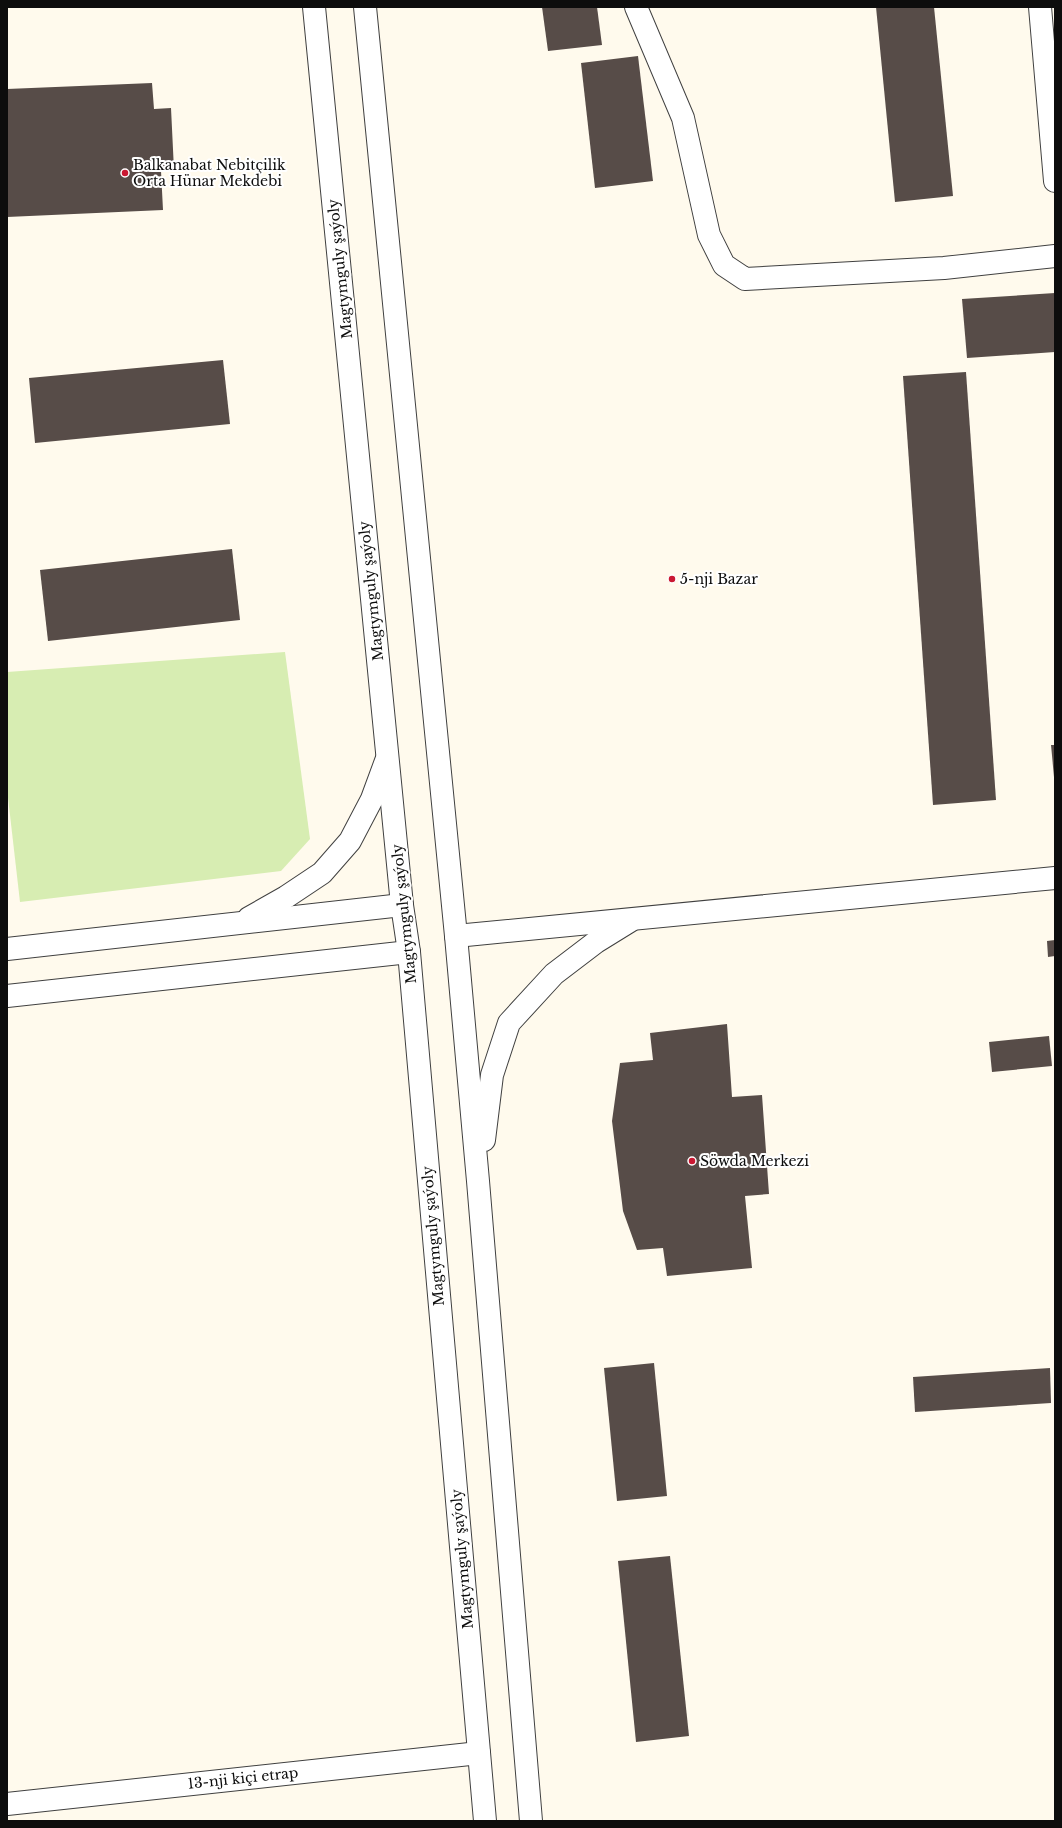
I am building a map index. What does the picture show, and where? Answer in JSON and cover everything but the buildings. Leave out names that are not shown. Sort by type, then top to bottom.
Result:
[{"type":"street","name":"Magtymguly şaýoly","points":[[314,7],[387,756],[408,952],[485,1821]]},
{"type":"street","points":[[364,7],[456,936],[532,1821]]},
{"type":"street","points":[[636,7],[683,118],[709,235],[724,265],[745,279],[944,268],[1055,256]]},
{"type":"street","points":[[1040,7],[1055,181]]},
{"type":"street","points":[[240,923],[286,897],[322,872],[350,841],[372,799],[387,756]]},
{"type":"street","points":[[456,936],[1055,878]]},
{"type":"street","points":[[7,949],[402,905]]},
{"type":"street","points":[[478,1181],[492,1076],[509,1023],[554,974],[596,942],[635,918]]},
{"type":"street","points":[[7,996],[408,952]]},
{"type":"street","name":"13-nji kiçi etrap","points":[[7,1804],[479,1753]]},
{"type":"green space","points":[[285,652],[310,839],[281,871],[20,902],[7,789],[7,672]]},
{"type":"place","name":"Balkanabat Nebitçilik Orta Hünar Mekdebi","points":[[125,173]]},
{"type":"place","name":"5-nji Bazar","points":[[672,579]]},
{"type":"place","name":"Söwda Merkezi","points":[[692,1161]]}]
